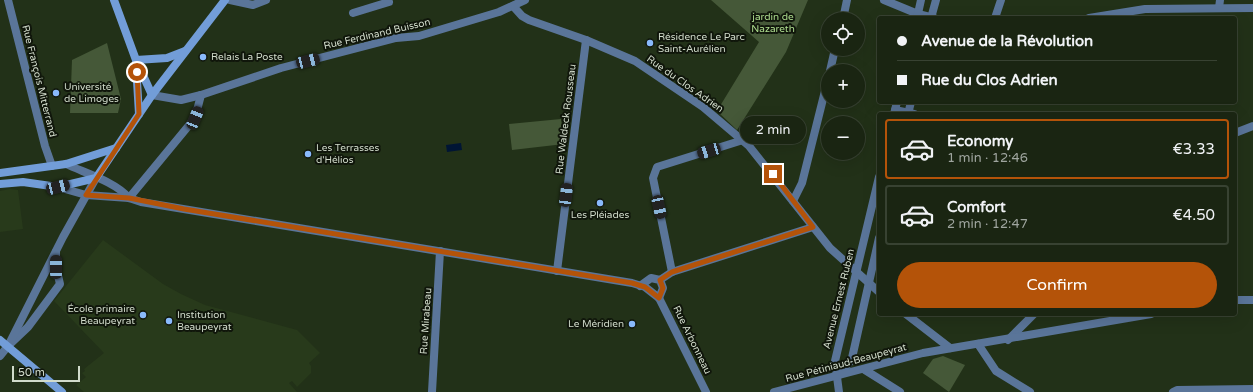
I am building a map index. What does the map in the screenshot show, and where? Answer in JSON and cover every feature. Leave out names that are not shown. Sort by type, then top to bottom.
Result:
[{"type":"main road","points":[[114,0],[136,60],[152,95]]},
{"type":"main road","points":[[0,184],[23,182],[58,187],[96,178],[152,95],[225,0]]},
{"type":"main road","points":[[136,60],[167,58],[186,51]]},
{"type":"main road","points":[[136,60],[139,114]]},
{"type":"main road","points":[[0,173],[66,164],[116,148]]},
{"type":"main road","points":[[0,340],[62,392]]},
{"type":"street","name":"Rue François Mitterrand","points":[[8,0],[45,146],[52,166]]},
{"type":"street","points":[[230,0],[253,5],[266,0]]},
{"type":"street","points":[[353,13],[389,2],[388,0]]},
{"type":"street","name":"Rue Ferdinand Buisson","points":[[152,95],[181,100],[201,95],[281,68],[396,38],[419,36],[499,12],[525,0]]},
{"type":"street","points":[[845,12],[848,0]]},
{"type":"street","points":[[884,0],[918,16],[921,0]]},
{"type":"street","points":[[932,16],[936,0]]},
{"type":"street","points":[[996,16],[1001,0]]},
{"type":"street","points":[[1101,16],[1145,9],[1220,4],[1253,8]]},
{"type":"street","name":"Rue du Clos Adrien","points":[[513,6],[522,16],[529,20],[586,40],[635,61],[703,107],[743,140],[781,184],[830,248],[877,290]]},
{"type":"street","name":"Rue Waldeck Rousseau","points":[[557,271],[586,40]]},
{"type":"street","points":[[129,198],[195,118],[201,95]]},
{"type":"street","points":[[793,201],[802,183],[821,107]]},
{"type":"street","points":[[1237,132],[1253,126]]},
{"type":"street","points":[[672,272],[653,173],[657,167],[743,140]]},
{"type":"street","points":[[66,164],[124,192],[129,198]]},
{"type":"street","points":[[8,346],[56,251],[96,178]]},
{"type":"street","name":"Avenue Ernest Ruben","points":[[838,392],[835,361],[877,185]]},
{"type":"street","points":[[58,187],[86,195],[129,198],[164,206],[440,251],[640,286],[651,290],[659,298],[663,288],[660,280]]},
{"type":"street","points":[[640,286],[651,278],[660,280],[672,272],[813,227]]},
{"type":"street","points":[[837,377],[849,364],[852,358],[877,247]]},
{"type":"street","points":[[0,356],[28,327],[60,284],[56,267],[56,251]]},
{"type":"street","name":"Rue Mirabeau","points":[[432,392],[440,251]]},
{"type":"street","name":"Rue Arbonneau","points":[[659,298],[706,392]]},
{"type":"street","points":[[1237,300],[1253,300]]},
{"type":"street","points":[[909,316],[950,348]]},
{"type":"street","points":[[1007,340],[1032,316]]},
{"type":"street","name":"Rue Pétiniaud-Beaupeyrat","points":[[774,392],[865,370],[923,353],[1007,340],[1140,316]]},
{"type":"street","points":[[978,344],[996,371],[1030,392]]},
{"type":"street","points":[[865,370],[900,392]]},
{"type":"street","points":[[1173,392],[1177,390],[1253,389]]},
{"type":"shaded area","points":[[10,189],[18,190],[23,229],[0,232],[0,191]]},
{"type":"shaded area","name":"Institution Beaupeyrat","points":[[103,240],[163,284],[181,294],[205,305],[297,330],[320,353],[309,363],[311,366],[311,373],[297,387],[292,381],[289,383],[297,392],[84,392],[76,385],[86,377],[82,373],[85,371],[84,369],[104,353],[54,301]]},
{"type":"green space","name":"jardin de Nazareth","points":[[711,0],[808,0],[786,52],[737,130],[717,111],[759,42]]},
{"type":"green space","points":[[107,43],[121,99],[118,113],[70,113],[72,60]]},
{"type":"green space","points":[[561,119],[564,144],[512,150],[509,124]]},
{"type":"green space","points":[[943,356],[965,365],[949,392],[923,373],[933,359]]},
{"type":"water","points":[[461,143],[462,150],[447,152],[446,145]]},
{"type":"place","name":"Résidence Le Parc Saint-Aurélien","points":[[650,43]]},
{"type":"place","name":"Relais La Poste","points":[[203,57]]},
{"type":"place","name":"Université de Limoges","points":[[56,93]]},
{"type":"place","name":"Les Terrasses d'Hélios","points":[[308,154]]},
{"type":"place","name":"Les Pléiades","points":[[600,203]]},
{"type":"place","name":"École primaire Beaupeyrat","points":[[143,315]]},
{"type":"place","name":"Institution Beaupeyrat","points":[[169,321]]},
{"type":"place","name":"Le Méridien","points":[[632,324]]},
{"type":"route","points":[[137,72],[139,114],[86,195],[129,198],[140,202],[632,283],[651,290],[659,298],[663,288],[660,280],[672,272],[813,227],[773,174]]}]
